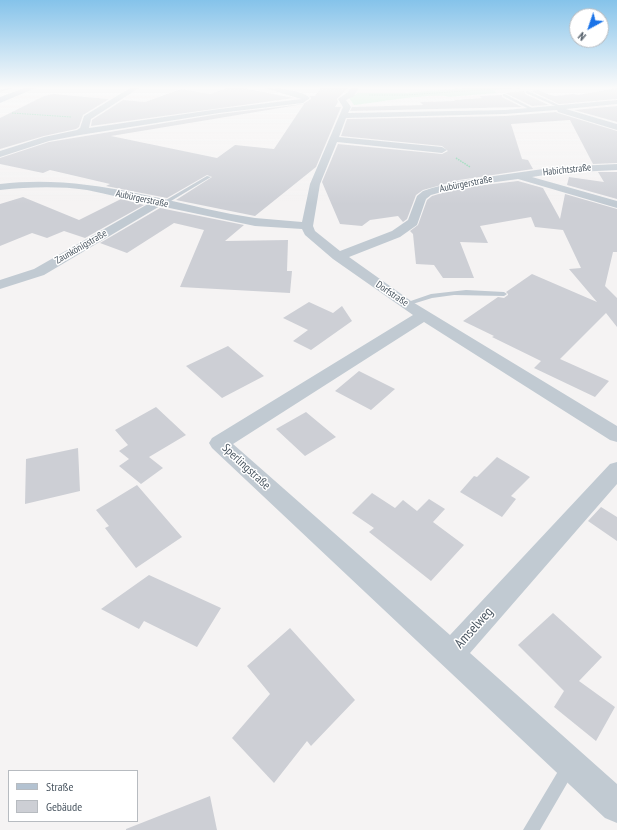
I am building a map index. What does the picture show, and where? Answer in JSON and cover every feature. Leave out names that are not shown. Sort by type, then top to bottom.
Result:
[{"type":"street","points":[[80,132],[85,127]]},
{"type":"street","points":[[0,154],[34,142],[80,132],[115,127]]},
{"type":"street","points":[[306,226],[315,184],[339,127]]},
{"type":"street","points":[[334,139],[442,150]]},
{"type":"street","name":"Habichtstraße","points":[[518,176],[557,170],[617,166]]},
{"type":"street","name":"Aubürgerstraße","points":[[338,256],[396,234],[414,222],[420,198],[427,193],[490,179],[518,176],[617,205]]},
{"type":"street","name":"Aubürgerstraße","points":[[0,187],[44,184],[86,187],[255,222],[306,226]]},
{"type":"street","name":"Zaunkönigstraße","points":[[0,285],[39,272],[161,203]]},
{"type":"street","name":"Dorfstraße","points":[[306,226],[315,238],[338,256],[406,304],[617,435]]},
{"type":"street","name":"Sperlingstraße","points":[[424,315],[219,443],[451,654]]},
{"type":"street","name":"Amselweg","points":[[617,470],[451,654],[617,806]]},
{"type":"lane","points":[[161,203],[209,177]]},
{"type":"lane","points":[[406,304],[427,296],[448,292],[474,291],[504,294]]},
{"type":"lane","points":[[531,830],[571,764]]},
{"type":"path","points":[[442,150],[490,179]]},
{"type":"building","points":[[0,127],[79,127],[76,129],[44,136],[0,149]]},
{"type":"building","points":[[142,127],[167,127],[111,136],[217,158],[235,145],[274,149],[289,127],[333,127],[316,167],[255,216],[176,200],[212,177],[207,175],[167,198],[106,186],[110,184],[50,170],[43,173],[0,164],[0,158],[49,142]]},
{"type":"building","points":[[344,127],[512,127],[522,159],[528,160],[533,169],[459,180],[423,190],[416,195],[407,219],[403,222],[398,216],[370,220],[362,226],[340,224],[322,182],[338,144],[442,154],[448,151],[442,146],[341,136]]},
{"type":"building","points":[[574,127],[603,127],[617,131],[617,163],[593,164]]},
{"type":"building","points":[[598,172],[617,172],[617,199],[567,185],[569,177],[604,182]]},
{"type":"building","points":[[518,181],[543,188],[560,219],[565,194],[617,209],[617,252],[613,252],[605,286],[617,298],[617,327],[606,313],[560,359],[609,381],[595,397],[534,368],[541,361],[463,321],[498,297],[504,298],[508,295],[506,292],[532,274],[597,302],[569,269],[581,268],[563,230],[535,227],[531,217],[480,226],[488,243],[460,242],[474,278],[443,278],[434,265],[416,264],[413,234],[410,231],[418,225],[427,200],[432,196],[459,188]]},
{"type":"building","points":[[23,197],[79,220],[121,199],[144,205],[85,238],[64,231],[47,238],[32,233],[0,246],[0,204]]},
{"type":"building","points":[[160,208],[244,225],[225,241],[288,240],[287,271],[292,271],[290,293],[180,287],[204,230],[174,223],[127,253],[100,243]]},
{"type":"building","points":[[309,302],[333,313],[342,306],[352,321],[311,350],[293,341],[308,330],[283,318]]},
{"type":"building","points":[[228,346],[264,376],[222,398],[186,366]]},
{"type":"building","points":[[359,371],[395,389],[371,410],[335,391]]},
{"type":"building","points":[[156,407],[186,435],[149,457],[163,468],[141,484],[119,466],[129,459],[119,451],[128,445],[115,430]]},
{"type":"building","points":[[306,412],[336,437],[305,456],[276,429]]},
{"type":"building","points":[[78,448],[80,491],[25,504],[26,459]]},
{"type":"building","points":[[497,457],[530,477],[511,496],[516,499],[502,517],[460,492],[474,476],[477,477]]},
{"type":"building","points":[[137,485],[182,537],[136,568],[105,528],[109,526],[96,510]]},
{"type":"building","points":[[372,493],[395,508],[403,500],[417,511],[429,499],[445,509],[433,522],[464,545],[431,581],[369,532],[374,528],[352,513]]},
{"type":"building","points":[[601,507],[617,517],[617,541],[588,521]]},
{"type":"building","points":[[149,575],[221,608],[197,647],[144,621],[139,629],[101,609]]},
{"type":"building","points":[[553,613],[602,657],[579,681],[615,707],[596,741],[554,707],[564,691],[518,645]]},
{"type":"building","points":[[290,628],[355,700],[311,746],[307,741],[274,783],[232,738],[270,694],[247,666]]},
{"type":"building","points":[[210,796],[217,830],[126,830],[126,829]]}]
